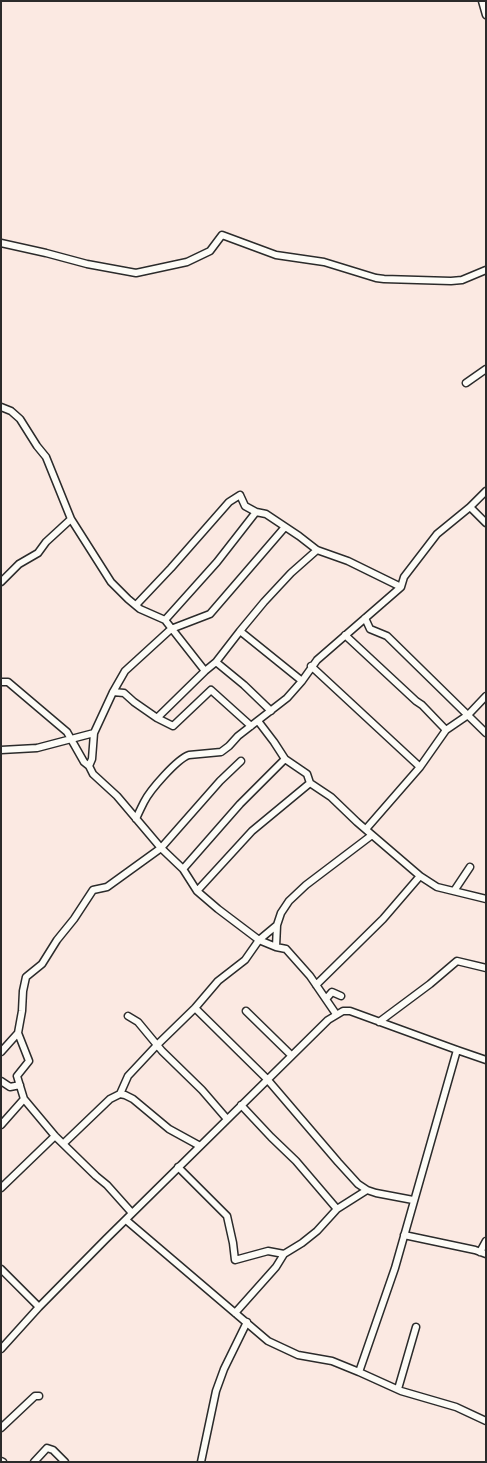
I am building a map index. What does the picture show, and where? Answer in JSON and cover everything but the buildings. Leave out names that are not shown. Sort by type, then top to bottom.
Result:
[{"type":"street","points":[[482,1],[486,15]]},
{"type":"street","points":[[1,243],[87,264],[136,274],[186,262],[210,251],[222,235],[276,255],[324,262],[384,279],[451,282],[462,280],[486,270]]},
{"type":"street","points":[[466,383],[486,369]]},
{"type":"street","points":[[1,406],[11,411],[20,419],[37,446],[46,457],[71,519],[111,582],[140,609],[165,620],[206,670]]},
{"type":"street","points":[[136,819],[144,801],[173,766],[184,756],[221,752],[287,698],[302,681],[311,666],[401,587],[404,577],[437,534],[470,507],[486,491]]},
{"type":"street","points":[[136,605],[229,502],[240,495],[245,506],[256,512],[266,514],[317,550],[348,560],[401,587]]},
{"type":"street","points":[[470,507],[486,523]]},
{"type":"street","points":[[165,620],[217,562],[256,512]]},
{"type":"street","points":[[1,582],[19,564],[38,553],[46,542],[71,519]]},
{"type":"street","points":[[89,766],[92,759],[94,733],[113,692],[125,671],[171,629],[210,614],[285,527]]},
{"type":"street","points":[[157,718],[216,662],[240,631],[291,573],[317,550]]},
{"type":"street","points":[[365,618],[370,629],[387,636],[486,734]]},
{"type":"street","points":[[240,631],[302,681]]},
{"type":"street","points":[[345,635],[422,705],[446,730]]},
{"type":"street","points":[[216,662],[244,685],[271,711]]},
{"type":"street","points":[[311,666],[420,768]]},
{"type":"street","points":[[1,682],[8,682],[67,732],[84,762],[89,766],[93,774],[117,796],[161,848],[183,869],[197,892],[259,940],[276,947],[286,949],[310,976],[336,1014]]},
{"type":"street","points":[[113,692],[124,693],[157,718],[173,726],[211,690],[251,726]]},
{"type":"street","points":[[366,829],[420,768],[446,730],[468,715],[486,696]]},
{"type":"street","points":[[258,721],[286,759],[307,774],[310,783],[331,797],[357,822],[420,876],[437,887],[485,898]]},
{"type":"street","points":[[1,750],[37,748],[94,733]]},
{"type":"street","points":[[183,869],[240,804],[286,759]]},
{"type":"street","points":[[1,1052],[18,1032],[26,977],[42,964],[57,940],[74,919],[93,890],[107,887],[161,848],[220,781],[241,761]]},
{"type":"street","points":[[197,892],[252,831],[310,783]]},
{"type":"street","points":[[276,947],[277,925],[281,914],[289,901],[300,890],[372,835]]},
{"type":"street","points":[[454,891],[470,867]]},
{"type":"street","points":[[316,985],[383,919],[420,876]]},
{"type":"street","points":[[120,1094],[128,1076],[195,1008],[218,981],[245,960],[259,940],[277,925]]},
{"type":"street","points":[[379,1022],[430,984],[457,961],[486,968]]},
{"type":"street","points":[[326,1000],[332,992],[341,996]]},
{"type":"street","points":[[195,1008],[267,1080],[358,1184],[367,1190],[376,1193],[414,1200]]},
{"type":"street","points":[[246,1010],[291,1055]]},
{"type":"street","points":[[1,1350],[39,1307],[132,1213],[291,1055],[336,1014],[343,1011],[350,1011],[486,1060]]},
{"type":"street","points":[[128,1016],[138,1022],[162,1051],[202,1090],[227,1119]]},
{"type":"street","points":[[18,1032],[29,1061],[17,1076],[24,1099],[55,1136],[107,1185],[132,1213]]},
{"type":"street","points":[[359,1372],[395,1268],[456,1050]]},
{"type":"street","points":[[1,1081],[10,1087],[20,1085]]},
{"type":"street","points":[[63,1144],[110,1099],[120,1094],[126,1095],[133,1099],[169,1129],[200,1146]]},
{"type":"street","points":[[1,1125],[24,1099]]},
{"type":"street","points":[[241,1105],[296,1161],[337,1209]]},
{"type":"street","points":[[1,1188],[55,1136]]},
{"type":"street","points":[[178,1167],[227,1216],[235,1260],[268,1251],[284,1254]]},
{"type":"street","points":[[235,1313],[276,1267],[284,1254],[302,1243],[317,1231],[337,1209],[367,1190]]},
{"type":"street","points":[[126,1220],[268,1340],[298,1355],[332,1361],[401,1391],[456,1407],[486,1421]]},
{"type":"street","points":[[404,1235],[483,1253],[486,1241]]},
{"type":"street","points":[[1,1269],[39,1307]]},
{"type":"street","points":[[201,1462],[216,1391],[224,1369],[246,1322]]},
{"type":"street","points":[[398,1389],[416,1327]]},
{"type":"street","points":[[1,1428],[35,1396],[39,1396]]},
{"type":"street","points":[[34,1462],[47,1448],[53,1450],[65,1462]]}]
